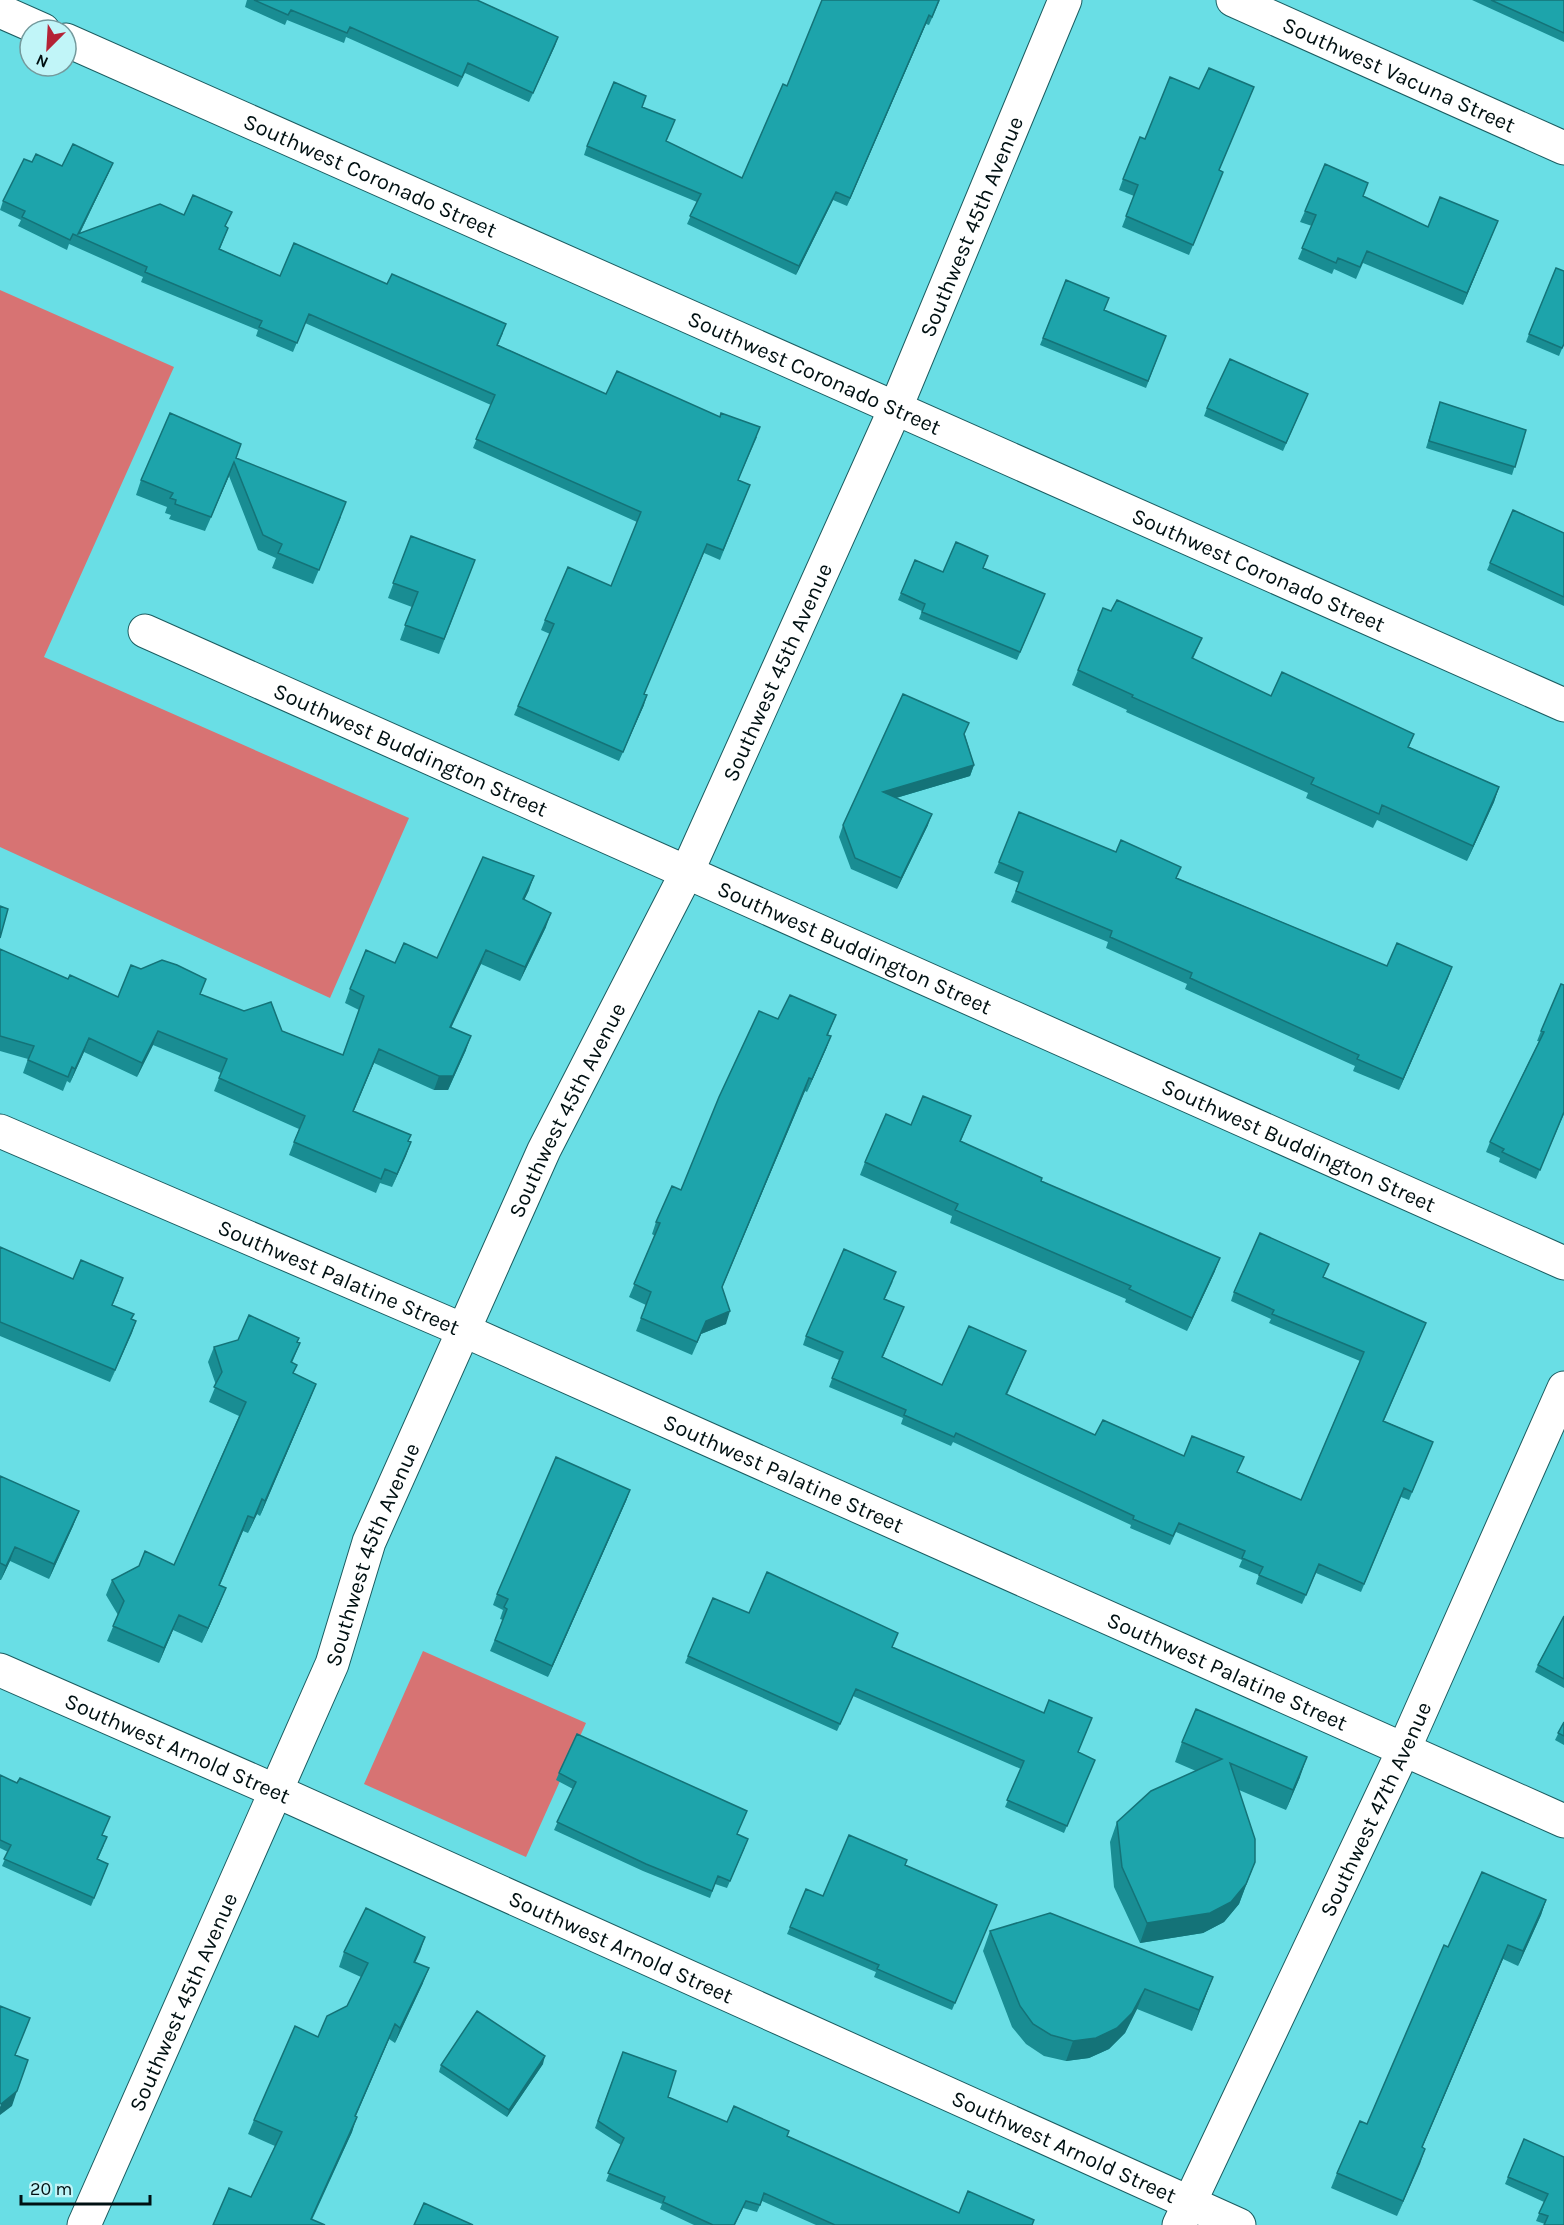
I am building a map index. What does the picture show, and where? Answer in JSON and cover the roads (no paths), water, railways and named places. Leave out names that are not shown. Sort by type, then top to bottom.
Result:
[{"type":"street","name":"Southwest 45th Avenue","points":[[84,2225],[332,1664],[369,1542],[544,1150],[687,872],[896,407],[1065,0]]},
{"type":"street","name":"Southwest Vacuna Street","points":[[1233,0],[1564,148]]},
{"type":"street","points":[[0,11],[18,19]]},
{"type":"street","name":"Southwest Coronado Street","points":[[78,45],[1564,705]]},
{"type":"street","name":"Southwest Buddington Street","points":[[145,631],[1564,1263]]},
{"type":"street","name":"Southwest Palatine Street","points":[[0,1131],[463,1330],[1564,1821]]},
{"type":"street","name":"Southwest 47th Avenue","points":[[1184,2214],[1404,1749],[1564,1388]]},
{"type":"street","name":"Southwest Arnold Street","points":[[0,1670],[276,1791],[1184,2214],[1239,2225]]}]
